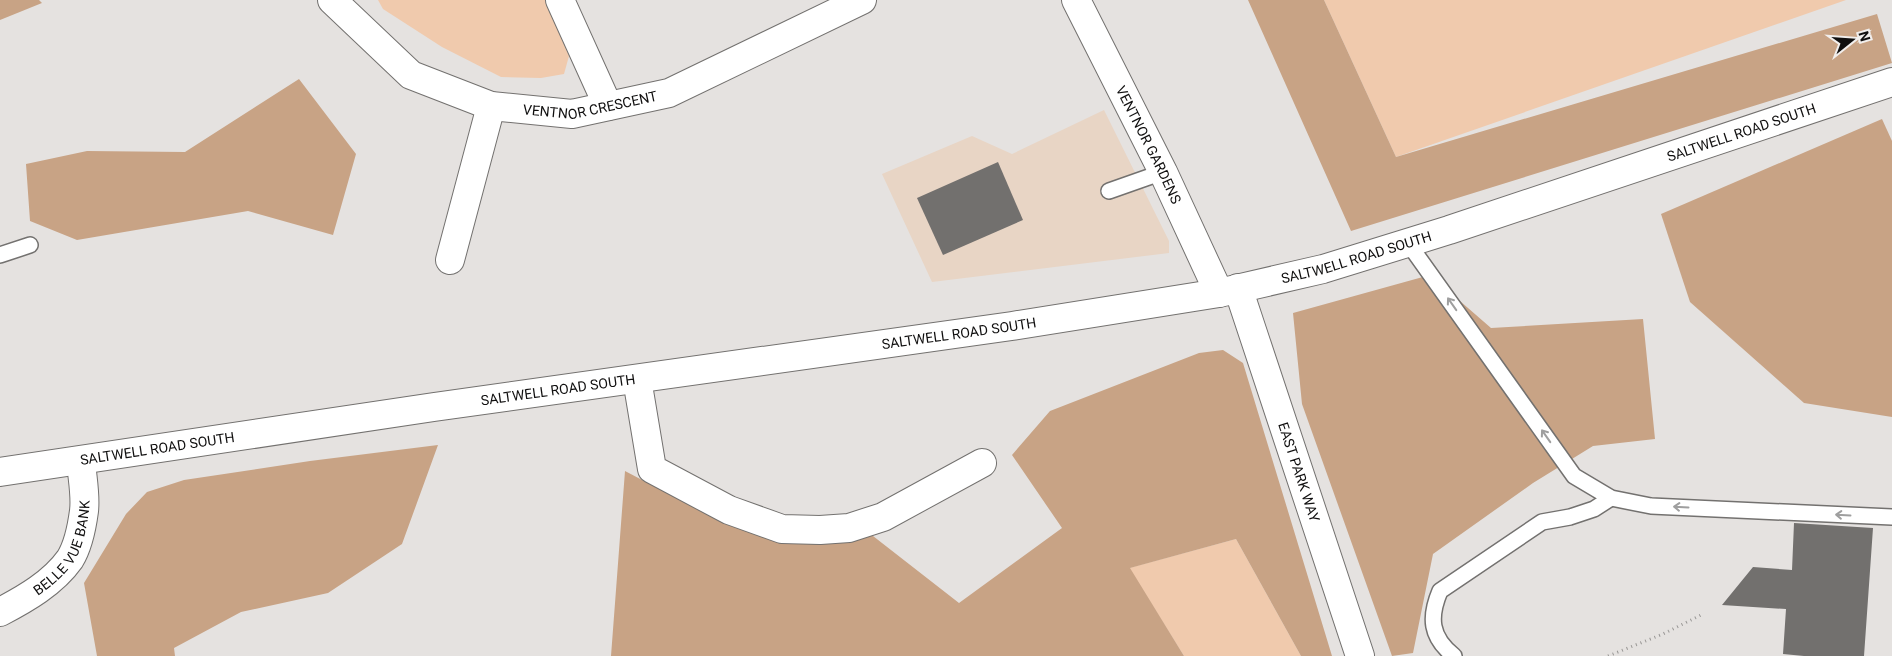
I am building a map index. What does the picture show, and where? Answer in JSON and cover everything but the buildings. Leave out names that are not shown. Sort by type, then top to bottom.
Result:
[{"type":"street","name":"VENTNOR CRESCENT","points":[[332,0],[411,75],[491,106],[572,114],[669,93],[862,0]]},
{"type":"street","points":[[560,0],[608,106]]},
{"type":"street","name":"VENTNOR GARDENS","points":[[1076,0],[1163,172],[1228,290]]},
{"type":"street","name":"SALTWELL ROAD SOUTH","points":[[0,472],[434,407],[1012,326],[1228,290],[1323,270],[1892,82]]},
{"type":"street","points":[[450,260],[491,106]]},
{"type":"street","name":"EAST PARK WAY","points":[[1228,290],[1360,656]]},
{"type":"street","points":[[637,379],[652,469],[729,510],[782,529],[820,530],[849,528],[883,517],[982,463]]},
{"type":"street","name":"BELLE VUE BANK","points":[[0,612],[12,602],[56,575],[71,558],[78,540],[84,510],[81,461]]},
{"type":"lane","points":[[1109,191],[1163,172]]},
{"type":"lane","points":[[1408,243],[1574,476],[1611,498],[1651,506],[1892,517]]},
{"type":"lane","points":[[0,255],[30,245]]},
{"type":"lane","points":[[1454,656],[1448,652],[1433,630],[1433,607],[1440,591],[1542,522],[1570,517],[1594,509],[1611,498]]},
{"type":"path","points":[[1608,656],[1663,634],[1703,614]]},
{"type":"shaded area","points":[[0,0],[39,0],[42,3],[0,20]]},
{"type":"shaded area","points":[[378,0],[545,0],[569,56],[564,74],[541,78],[501,77],[442,47],[383,9]]},
{"type":"shaded area","points":[[1248,0],[1324,0],[1396,157],[1877,14],[1892,63],[1351,231]]},
{"type":"shaded area","points":[[1324,0],[1846,0],[1396,157]]},
{"type":"shaded area","points":[[299,79],[356,154],[333,235],[248,211],[77,240],[30,221],[26,164],[87,151],[185,152]]},
{"type":"shaded area","points":[[1104,110],[1169,241],[1169,253],[932,282],[882,174],[972,136],[1012,154]]},
{"type":"shaded area","points":[[1882,119],[1892,141],[1892,417],[1804,403],[1690,302],[1661,214]]},
{"type":"shaded area","points":[[1430,275],[1491,328],[1643,319],[1655,439],[1593,446],[1533,483],[1433,554],[1413,653],[1392,656],[1302,404],[1293,313]]},
{"type":"shaded area","points":[[1223,350],[1243,363],[1332,656],[1301,656],[1236,539],[1130,568],[1184,656],[611,656],[625,471],[705,513],[793,539],[873,536],[959,603],[1062,528],[1012,455],[1050,411],[1199,353]]},
{"type":"shaded area","points":[[438,445],[402,544],[328,593],[241,612],[174,648],[175,656],[97,656],[84,583],[126,514],[147,492],[184,480],[310,461]]},
{"type":"shaded area","points":[[1236,539],[1301,656],[1184,656],[1129,568]]}]
